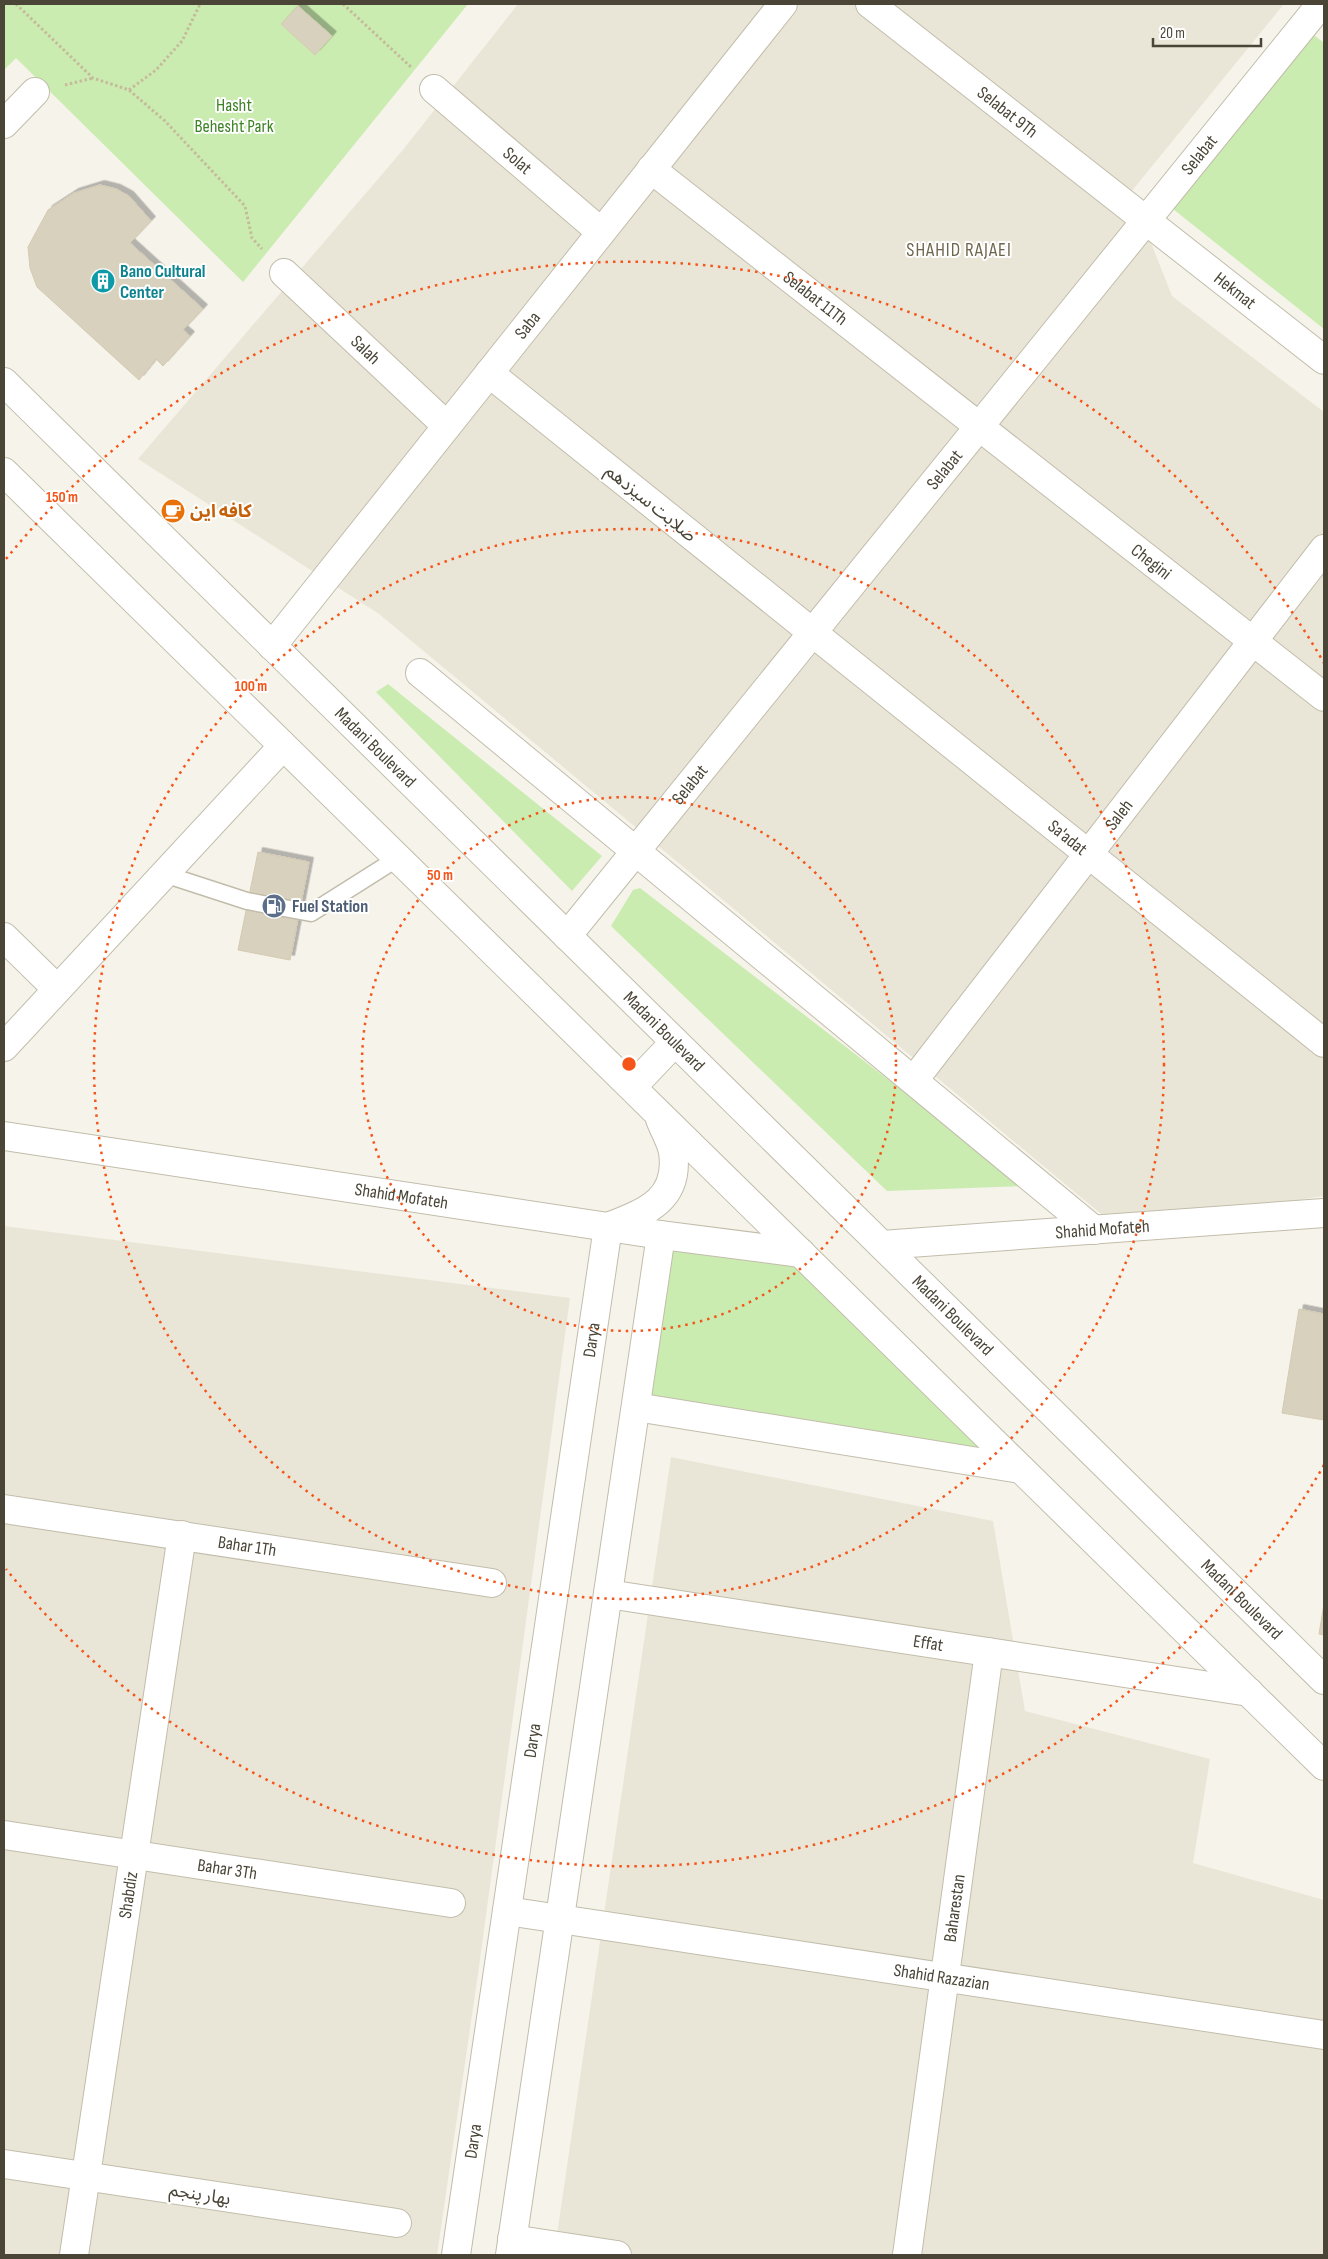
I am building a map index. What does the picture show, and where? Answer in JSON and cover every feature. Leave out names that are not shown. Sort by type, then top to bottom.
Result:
[{"type":"street","name":"Saba","points":[[272,646],[783,4]]},
{"type":"street","name":"Selabat 9Th","points":[[870,4],[1146,220]]},
{"type":"street","name":"Selabat","points":[[567,936],[1318,8]]},
{"type":"street","name":"Solat","points":[[434,89],[602,232]]},
{"type":"street","points":[[4,124],[35,92]]},
{"type":"street","name":"Selabat 11Th","points":[[651,169],[979,426]]},
{"type":"street","name":"Hekmat","points":[[1146,220],[1324,360]]},
{"type":"street","name":"Salah","points":[[284,273],[447,426]]},
{"type":"street","name":"صلابت سیزدهم","points":[[489,373],[812,632]]},
{"type":"street","name":"Madani Boulevard","points":[[4,382],[1324,1680]]},
{"type":"street","name":"Chegini","points":[[979,426],[1324,697]]},
{"type":"street","points":[[4,472],[1324,1766]]},
{"type":"street","name":"Saleh","points":[[914,1080],[1324,548]]},
{"type":"street","name":"Sa'adat","points":[[812,632],[1324,1043]]},
{"type":"street","points":[[420,673],[1094,1230]]},
{"type":"street","points":[[4,1047],[283,746]]},
{"type":"street","points":[[4,937],[57,989]]},
{"type":"street","points":[[632,1087],[675,1042]]},
{"type":"street","points":[[608,1227],[654,1206],[669,1192],[674,1171],[673,1151],[657,1112]]},
{"type":"street","name":"Shahid Mofateh","points":[[4,1136],[662,1235],[801,1253]]},
{"type":"street","name":"Shahid Mofateh","points":[[882,1245],[1324,1213]]},
{"type":"street","name":"Darya","points":[[456,2255],[608,1227]]},
{"type":"street","points":[[617,2255],[511,2247],[662,1235]]},
{"type":"street","points":[[636,1406],[1021,1469]]},
{"type":"street","name":"Bahar 1Th","points":[[4,1509],[492,1583]]},
{"type":"street","name":"Shabdiz","points":[[74,2255],[182,1535]]},
{"type":"street","name":"Effat","points":[[608,1594],[1249,1692]]},
{"type":"street","name":"Baharestan","points":[[908,2255],[989,1652]]},
{"type":"street","name":"Bahar 3Th","points":[[4,1835],[451,1903]]},
{"type":"street","name":"Shahid Razazian","points":[[507,1911],[1324,2035]]},
{"type":"street","name":"بهار پنجم","points":[[4,2164],[397,2223]]},
{"type":"lane","points":[[164,874],[247,901],[311,913],[398,858]]},
{"type":"path","points":[[16,4],[93,78],[129,90],[165,121],[245,206],[252,238],[284,273]]},
{"type":"path","points":[[129,90],[156,70],[182,41],[200,4]]},
{"type":"path","points":[[343,4],[434,89]]},
{"type":"shaded area","points":[[518,4],[1284,4],[1131,192],[1172,296],[1324,412],[1324,1196],[1118,1228],[379,614],[138,459],[402,151]]},
{"type":"shaded area","points":[[4,1226],[570,1298],[478,1974],[437,2255],[4,2255]]},
{"type":"shaded area","points":[[671,1457],[993,1521],[1025,1711],[1210,1759],[1193,1863],[1324,1900],[1324,2255],[554,2255]]},
{"type":"green space","name":"Hasht Behesht Park","points":[[4,4],[468,4],[243,282],[16,58],[4,70]]},
{"type":"green space","points":[[1310,32],[1324,43],[1324,329],[1173,209]]},
{"type":"green space","points":[[388,684],[602,856],[572,891],[376,692]]},
{"type":"green space","points":[[640,888],[1026,1186],[887,1191],[611,926],[633,890]]},
{"type":"green space","points":[[661,1235],[801,1253],[1021,1469],[636,1407]]},
{"type":"building","points":[[298,6],[332,36],[315,55],[281,24]]},
{"type":"building","name":"Bano Cultural Center","points":[[100,185],[116,189],[129,196],[151,221],[130,243],[203,309],[183,330],[190,336],[163,366],[156,359],[139,380],[37,287],[30,268],[28,247],[48,210],[74,193]]},
{"type":"building","name":"Fuel Station","points":[[258,852],[309,862],[290,960],[238,950]]},
{"type":"building","points":[[1299,1309],[1324,1314],[1324,1420],[1282,1413]]},
{"type":"building","points":[[1324,1604],[1324,1635],[1319,1634]]},
{"type":"place","name":"Bano Cultural Center","points":[[103,281]]},
{"type":"place","name":"کافه این","points":[[173,511]]},
{"type":"place","name":"Fuel Station","points":[[274,906]]},
{"type":"district","name":"SHAHID RAJAEI","points":[[959,249]]}]
